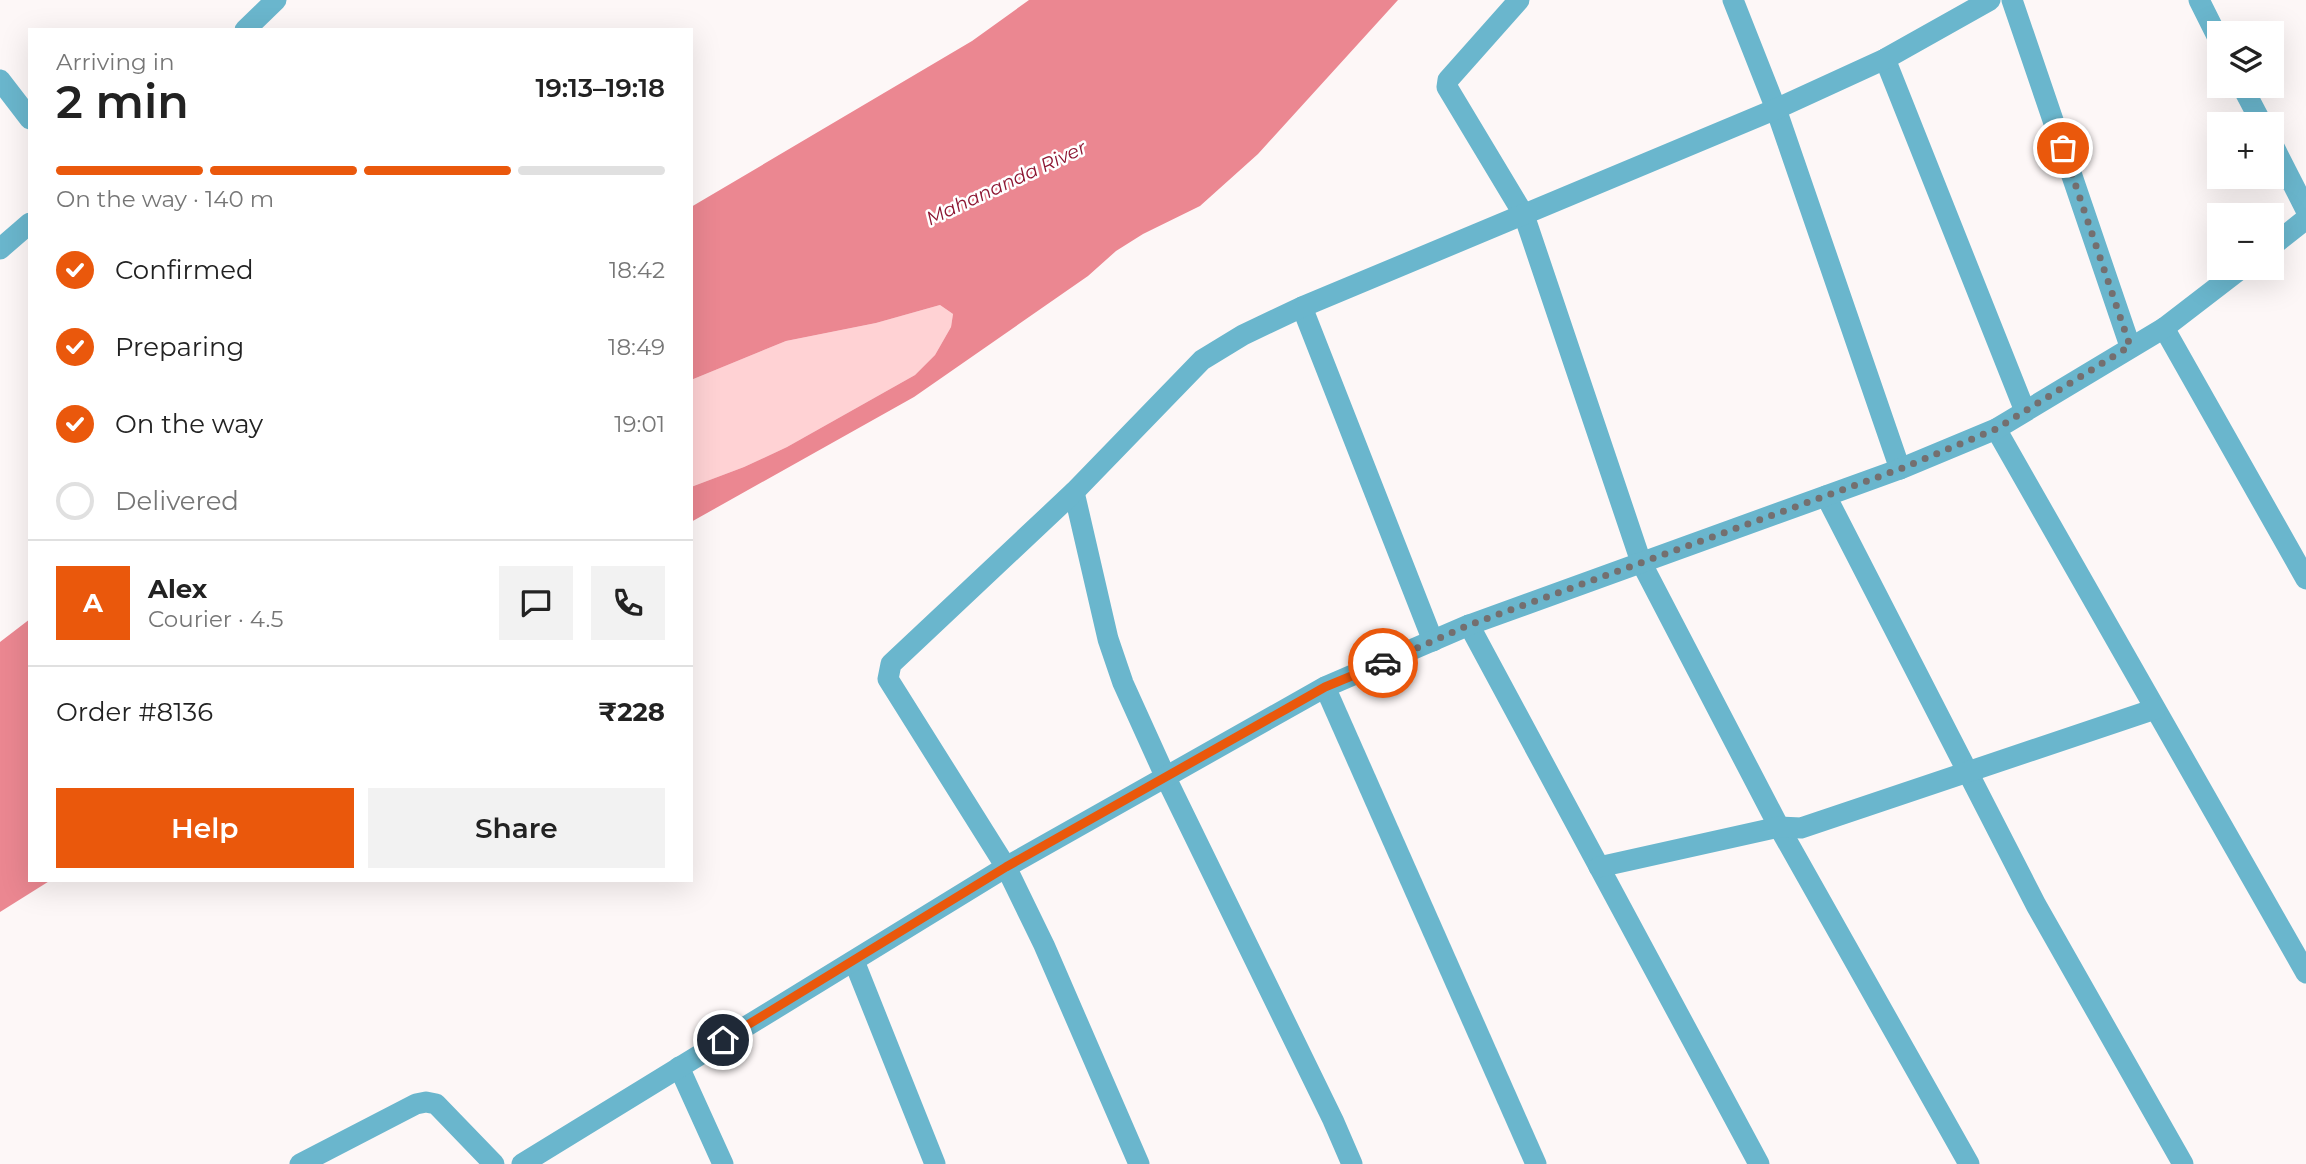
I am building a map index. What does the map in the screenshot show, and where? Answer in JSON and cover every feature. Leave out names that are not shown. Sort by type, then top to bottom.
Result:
[{"type":"street","points":[[1519,0],[1446,83],[1524,215],[1641,562],[1779,827],[1969,1164]]},
{"type":"street","points":[[1733,0],[1776,109],[1900,469]]},
{"type":"street","points":[[1139,1164],[1049,957],[1006,867],[888,679],[891,664],[1074,492],[1202,360],[1243,335],[1302,307],[1776,109],[1885,59],[1990,0]]},
{"type":"street","points":[[2012,0],[2130,346]]},
{"type":"street","points":[[2199,0],[2210,21]]},
{"type":"street","points":[[246,28],[263,5]]},
{"type":"street","points":[[1885,59],[2025,411]]},
{"type":"street","points":[[0,80],[28,116]]},
{"type":"street","points":[[2284,167],[2306,210]]},
{"type":"street","points":[[2284,236],[2306,219]]},
{"type":"street","points":[[0,249],[28,225]]},
{"type":"street","points":[[522,1164],[1006,867],[1325,687],[1469,625],[1900,469],[1996,429],[2164,328],[2226,280]]},
{"type":"street","points":[[1302,307],[1433,641]]},
{"type":"street","points":[[2164,328],[2306,579]]},
{"type":"street","points":[[1996,429],[2306,973]]},
{"type":"street","points":[[1074,492],[1114,662],[1166,778],[1352,1164]]},
{"type":"street","points":[[1826,496],[2036,905],[2183,1164]]},
{"type":"street","points":[[1469,625],[1759,1164]]},
{"type":"street","points":[[1325,687],[1536,1164]]},
{"type":"street","points":[[1599,867],[1779,827],[1801,828],[2155,709]]},
{"type":"street","points":[[854,961],[935,1164]]},
{"type":"street","points":[[679,1067],[723,1164]]},
{"type":"street","points":[[300,1164],[416,1104],[426,1102],[436,1104],[494,1164]]},
{"type":"shaded area","points":[[940,305],[953,314],[951,327],[935,355],[915,375],[787,447],[693,486],[693,379],[786,341],[876,323]]},
{"type":"water","name":"Mahananda River","points":[[1029,0],[1398,0],[1258,154],[1200,206],[1143,234],[1116,251],[1088,276],[914,397],[693,521],[693,486],[787,447],[915,375],[935,355],[951,327],[953,314],[940,305],[876,323],[786,341],[693,379],[693,206],[972,41]]},
{"type":"water","points":[[28,621],[28,882],[48,882],[0,912],[0,642]]},
{"type":"way so far","points":[[1383,663],[1469,625],[1900,469],[1996,429],[2130,346],[2063,148]]},
{"type":"route","points":[[723,1040],[1006,867],[1325,687],[1383,663]]}]
